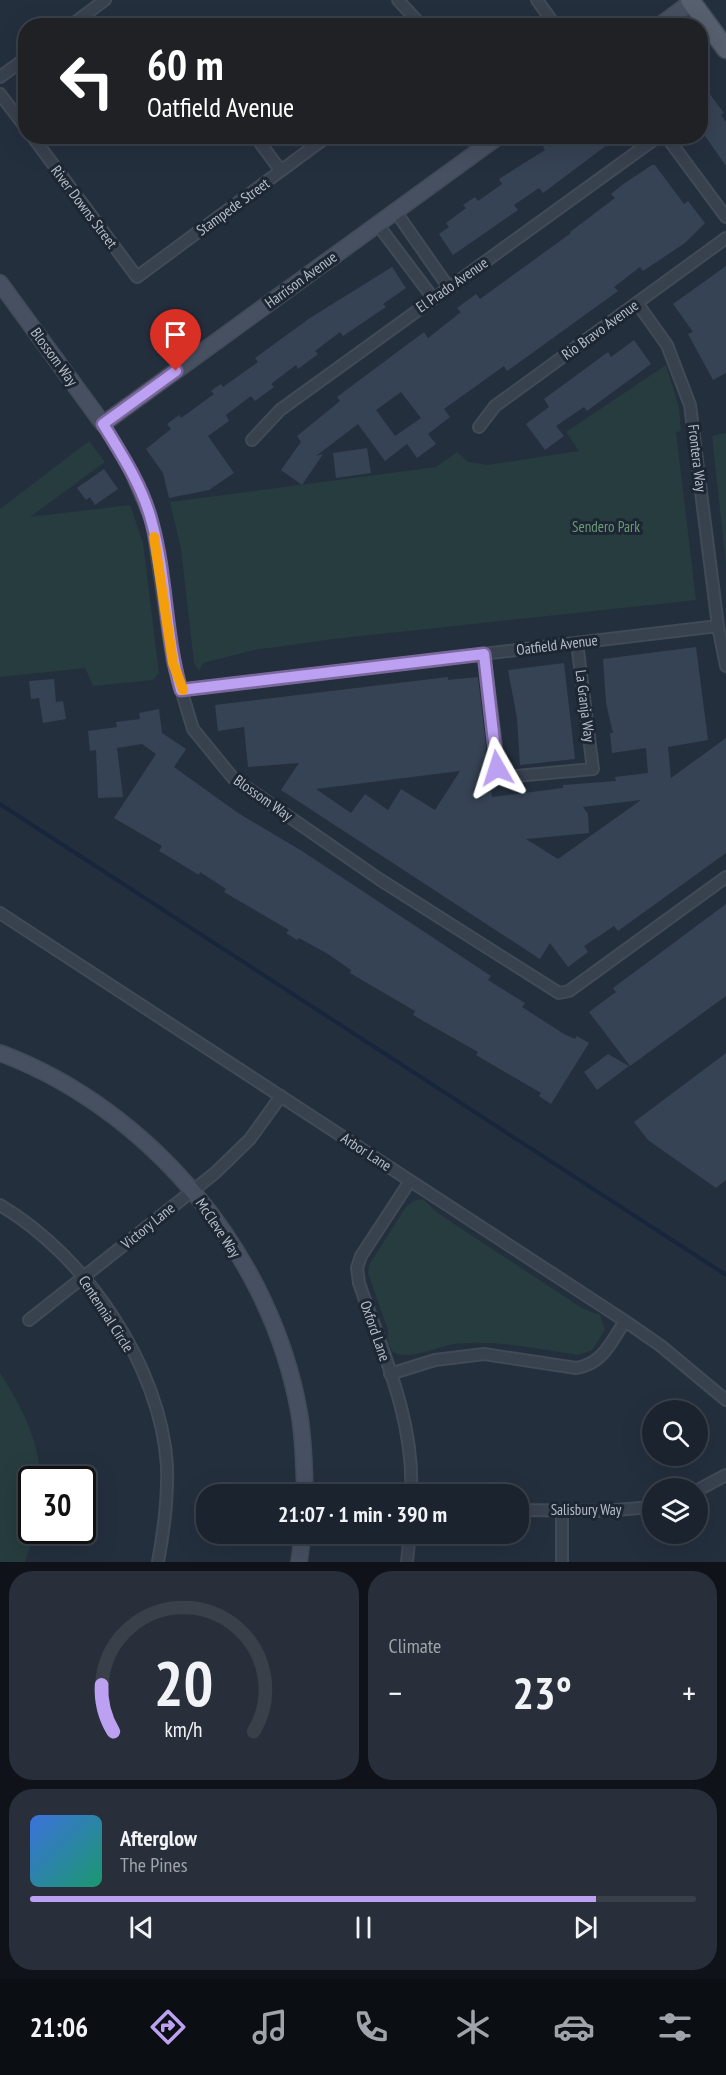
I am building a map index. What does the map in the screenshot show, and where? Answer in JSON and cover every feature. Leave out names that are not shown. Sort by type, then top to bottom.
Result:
[{"type":"main road","points":[[692,1],[704,18]]},
{"type":"main road","points":[[708,24],[726,49]]},
{"type":"street","points":[[81,18],[105,0]]},
{"type":"street","points":[[398,0],[415,18]]},
{"type":"street","points":[[537,0],[550,18]]},
{"type":"street","points":[[670,18],[692,1]]},
{"type":"street","points":[[0,77],[18,64]]},
{"type":"street","points":[[0,94],[18,118]]},
{"type":"street","name":"River Downs Street","points":[[38,144],[137,277]]},
{"type":"street","points":[[261,144],[281,171]]},
{"type":"street","name":"Stampede Street","points":[[137,277],[317,144]]},
{"type":"street","name":"Harrison Avenue","points":[[103,424],[489,144]]},
{"type":"street","name":"El Prado Avenue","points":[[252,441],[280,410],[648,144]]},
{"type":"street","points":[[672,144],[726,218]]},
{"type":"street","points":[[396,212],[449,288]]},
{"type":"street","points":[[378,225],[433,298]]},
{"type":"street","name":"Rio Bravo Avenue","points":[[479,427],[495,406],[726,238]]},
{"type":"street","name":"Blossom Way","points":[[0,284],[103,424],[128,463],[152,522],[173,663],[193,729],[233,778],[392,887],[559,993],[569,991],[726,877]]},
{"type":"street","name":"Frontera Way","points":[[637,303],[667,345],[690,405],[718,626],[726,666]]},
{"type":"street","name":"Oatfield Avenue","points":[[181,690],[718,626]]},
{"type":"street","name":"La Granja Way","points":[[484,654],[500,774],[505,777],[593,769],[578,643]]},
{"type":"street","name":"Arbor Lane","points":[[0,913],[625,1321],[661,1346],[726,1400]]},
{"type":"street","name":"McCleve Way","points":[[0,1053],[50,1075],[119,1119],[172,1168],[192,1190],[247,1272],[279,1340],[299,1412],[304,1484]]},
{"type":"street","name":"Victory Lane","points":[[29,1320],[192,1190],[250,1139],[281,1096]]},
{"type":"street","name":"Oxford Lane","points":[[410,1181],[361,1256],[357,1268],[359,1283],[390,1374],[410,1450],[411,1484]]},
{"type":"street","name":"Centennial Circle","points":[[0,1205],[63,1252],[84,1277],[123,1335],[154,1405],[166,1465],[164,1529],[158,1562]]},
{"type":"street","points":[[390,1374],[435,1360],[483,1354],[576,1368],[587,1366],[597,1361],[605,1353],[625,1321]]},
{"type":"street","points":[[708,1485],[726,1475]]},
{"type":"street","name":"Salisbury Way","points":[[529,1510],[642,1507]]},
{"type":"street","points":[[562,1511],[562,1562]]},
{"type":"street","points":[[299,1562],[301,1544]]},
{"type":"street","points":[[407,1562],[409,1544]]},
{"type":"green space","name":"Sendero Park","points":[[666,365],[679,408],[681,431],[676,432],[696,600],[334,639],[254,650],[203,663],[199,671],[194,663],[181,549],[170,502],[436,467],[457,452],[468,462],[488,465],[579,451],[566,432]]},
{"type":"green space","points":[[726,433],[726,565],[712,436]]},
{"type":"green space","points":[[89,441],[105,462],[30,517],[130,505],[143,543],[159,673],[153,680],[93,686],[85,668],[0,677],[0,509]]},
{"type":"green space","points":[[423,1199],[439,1214],[582,1308],[600,1315],[605,1330],[592,1350],[579,1355],[516,1345],[469,1343],[405,1355],[392,1351],[388,1342],[388,1330],[368,1273],[369,1265],[405,1208],[413,1201]]},
{"type":"green space","points":[[0,1373],[28,1423],[39,1466],[18,1466],[18,1544],[31,1544],[25,1562],[0,1562]]},
{"type":"building","points":[[708,94],[724,113],[721,115],[726,122],[726,166],[708,140]]},
{"type":"building","points":[[547,144],[607,145],[543,193],[539,188],[514,205],[518,210],[453,255],[439,234],[449,227],[446,223],[466,208],[463,205],[475,197],[478,201],[502,184],[499,179],[545,150],[543,147]]},
{"type":"building","points":[[655,165],[684,204],[688,201],[705,223],[685,243],[643,271],[640,267],[614,287],[618,291],[517,364],[507,371],[504,366],[444,409],[450,417],[428,434],[436,444],[417,458],[407,444],[385,461],[358,424],[316,456],[323,454],[302,485],[281,470],[301,442],[297,436],[340,401],[337,397],[424,332],[428,338],[461,312],[457,308],[476,294],[480,299],[571,233],[615,198],[611,194]],"holes":[[[401,392],[421,418],[395,436],[376,410]]]},
{"type":"building","points":[[726,266],[726,373],[713,380],[688,334],[693,332],[673,304]]},
{"type":"building","points":[[392,267],[406,288],[383,304],[386,307],[343,336],[340,332],[315,351],[318,354],[298,369],[296,365],[271,384],[274,387],[255,401],[251,396],[226,415],[229,421],[208,436],[234,473],[209,490],[169,498],[163,473],[146,449],[171,429],[167,424],[179,415],[181,418],[214,394],[211,391],[221,384],[223,387],[258,362],[255,358],[310,318]]},
{"type":"building","points":[[634,340],[651,364],[587,411],[584,407],[556,426],[564,436],[545,450],[526,424],[549,407],[544,399],[608,352],[611,357]]},
{"type":"building","points":[[367,448],[371,473],[336,478],[333,453]]},
{"type":"building","points":[[104,469],[118,489],[95,505],[90,497],[86,500],[77,488]]},
{"type":"building","points":[[696,647],[708,740],[668,747],[671,778],[726,738],[726,853],[618,931],[614,926],[584,946],[588,952],[568,967],[550,943],[540,959],[281,790],[299,763],[248,767],[244,727],[218,731],[215,705],[448,677],[448,680],[478,677],[492,797],[563,788],[563,785],[616,781],[615,777],[648,773],[646,748],[612,753],[610,733],[613,733],[606,703],[603,659]],"holes":[[[460,771],[435,810],[401,789],[388,810],[365,794],[351,813],[316,789]],[[641,800],[558,859],[526,839],[589,833],[588,814],[583,807]]]},
{"type":"building","points":[[564,663],[575,759],[520,765],[517,718],[508,670]]},
{"type":"building","points":[[54,679],[56,702],[63,701],[66,719],[43,723],[39,698],[31,699],[29,681]]},
{"type":"building","points":[[159,709],[162,733],[186,749],[174,767],[238,813],[302,851],[491,976],[488,980],[525,1003],[522,1007],[564,1034],[575,1039],[577,1036],[589,1043],[551,1104],[539,1096],[541,1093],[476,1055],[478,1052],[413,1015],[415,1011],[350,973],[351,970],[328,954],[286,933],[289,930],[224,892],[226,889],[200,872],[199,875],[159,851],[162,846],[114,818],[156,754],[142,744],[117,748],[123,797],[98,798],[96,750],[90,751],[88,731],[117,727],[116,722],[140,719],[139,713]]},
{"type":"building","points":[[726,904],[726,996],[630,1066],[589,1012],[616,992],[613,988]]},
{"type":"building","points":[[726,1053],[726,1180],[716,1188],[648,1140],[634,1122]]},
{"type":"building","points":[[608,1054],[629,1066],[597,1090],[584,1072]]},
{"type":"waterway","points":[[0,804],[726,1275]]},
{"type":"slow traffic","points":[[154,537],[173,663],[181,690],[183,690]]},
{"type":"route","points":[[176,371],[103,424],[128,463],[152,522],[173,663],[181,690],[484,654],[497,768]]}]
